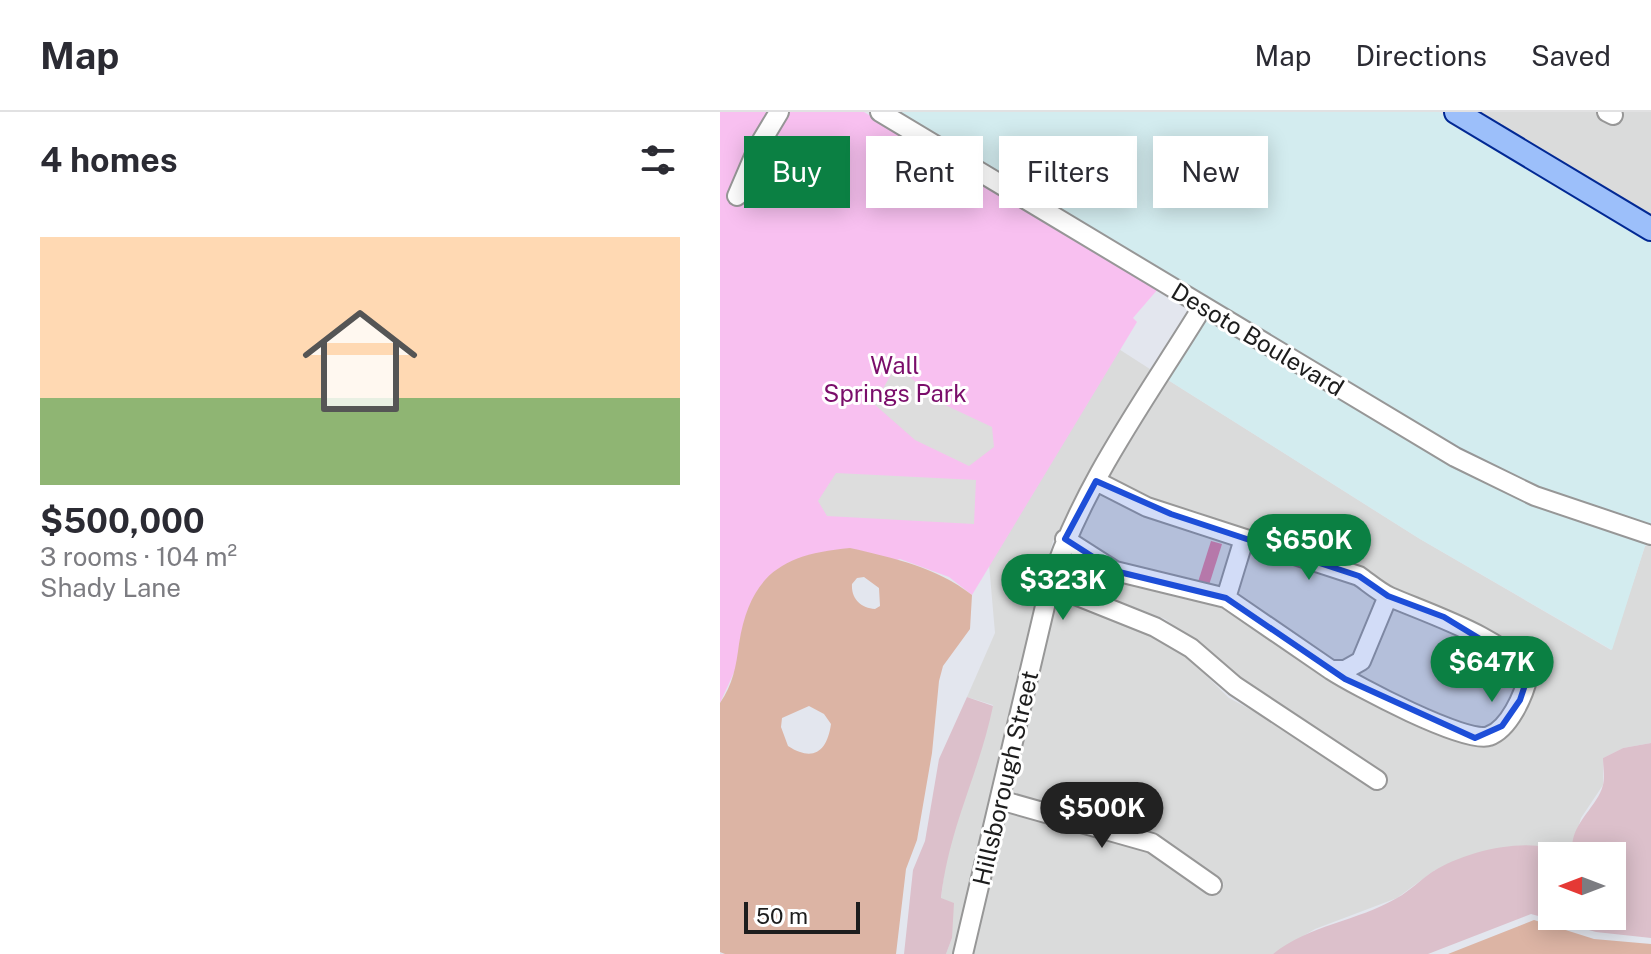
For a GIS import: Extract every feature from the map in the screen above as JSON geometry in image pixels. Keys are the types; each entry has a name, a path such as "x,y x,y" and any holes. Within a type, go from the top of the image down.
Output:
{"main road":[{"path":"1456,112 1651,229"}],"street":[{"path":"737,196 758,147 779,112"},
{"name":"Desoto Boulevard","path":"880,112 1490,475 1589,517 1651,535"},
{"name":"Hillsborough Street","path":"963,954 1050,585 1065,539 1096,481 1203,306"},
{"path":"1065,539 1115,571 1226,598 1331,670 1418,715 1475,738 1489,736 1502,726 1526,687 1528,676 1523,665 1444,617 1388,596 1359,576 1147,507 1096,481"},
{"path":"1226,598 1244,539"},
{"path":"1050,585 1135,616 1191,648 1235,686 1377,780"},
{"path":"1331,670 1345,670 1361,661 1388,596"},
{"path":"1000,800 1152,843 1212,885"}],"highlighted area":[{"path":"1096,481 1171,514 1359,576 1388,596 1444,617 1523,665 1528,676 1520,700 1502,726 1475,738 1345,679 1226,598 1115,571 1065,539"}],"shaded area":[{"path":"896,112 1439,112 1651,238 1651,527 1539,488 1460,450 1056,208 1137,208 1137,136 999,136 999,174 983,164 983,136 936,136"},
{"path":"1473,112 1651,112 1651,219"},
{"path":"1207,318 1485,482 1585,524 1651,543 1645,546 1612,650 1420,539 1168,380"},
{"path":"1111,344 1153,371 1084,483 1053,541 1039,589 954,954 946,954 952,938 941,899 946,856 993,705 967,697 995,633 989,564"},
{"path":"896,366 943,404 992,427 994,447 969,466 915,440 874,404"},
{"path":"1168,380 1420,539 1611,650 1645,546 1651,545 1651,743 1623,748 1603,758 1603,785 1581,818 1574,842 1538,842 1538,846 1435,870 1397,898 1315,929 1273,954 972,954 1006,810 1147,851 1213,896 1224,884 1154,836 1010,794 1057,595 1131,623 1184,654 1229,698 1287,729 1297,716 1239,685 1197,643 1165,619 1061,579 1070,552 1184,598 1222,605 1341,686 1414,722 1471,745 1491,744 1508,733 1535,688 1536,673 1529,658 1449,610 1196,511 1151,500 1108,478"},
{"path":"836,473 976,480 974,524 827,516 818,501"},
{"path":"1100,493 1144,514 1234,544 1219,588 1118,563 1076,537"},
{"path":"1211,541 1222,544 1209,585 1198,582"},
{"path":"850,548 898,560 944,577 972,595 970,629 943,666 939,681 932,753 917,840 906,869 896,954 725,954 720,952 720,703 733,675 744,620 761,584 788,563 826,551","holes":["864,577 879,588 880,606 875,609 861,605 853,594 852,584 857,578","809,706 824,714 831,724 822,747 817,752 805,753 788,746 781,727 782,718"]},
{"path":"1251,549 1355,583 1378,599 1353,657 1334,662 1236,595"},
{"path":"1394,606 1440,624 1516,670 1517,684 1495,721 1486,729 1476,730 1356,675 1369,664"},
{"path":"967,697 993,706 945,872 941,898 954,903 952,938 946,954 904,954 913,870 925,841 939,759"},
{"path":"1651,743 1651,938 1589,930 1626,930 1626,842 1573,842 1578,827 1600,794 1604,775 1603,758 1623,748"},
{"path":"1538,846 1538,916 1531,914 1428,954 1273,954 1302,936 1382,906 1432,872 1456,860 1484,851"},
{"path":"1534,920 1538,921 1538,930 1566,930 1594,939 1651,944 1651,954 1448,954"}],"green space":[{"name":"Wall Springs Park","path":"720,112 864,112 904,136 866,136 866,208 983,208 983,184 999,193 999,208 1023,208 1158,289 1133,318 1137,322 972,595 949,577 900,559 749,609 737,666 720,703"}]}
